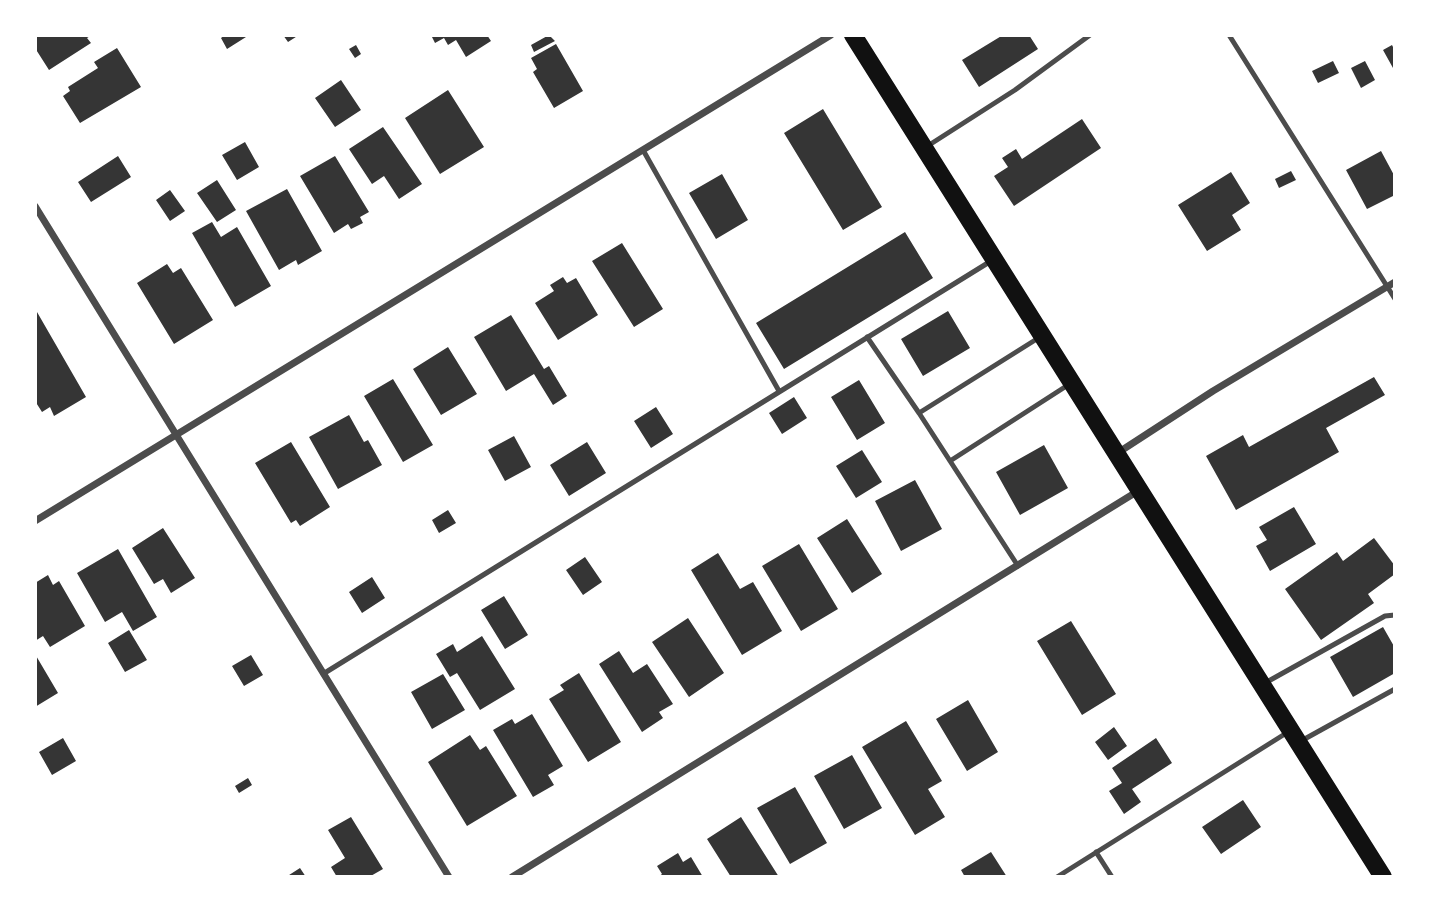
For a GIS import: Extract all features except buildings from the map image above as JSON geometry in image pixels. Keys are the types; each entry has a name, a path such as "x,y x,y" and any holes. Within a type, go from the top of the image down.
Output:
{"main road":[{"path":"853,35 1383,877"}],"street":[{"path":"35,521 831,35"},
{"path":"35,207 449,877"},
{"path":"1116,454 1213,391 1395,282"},
{"path":"512,877 1139,491"}],"lane":[{"path":"924,148 1015,90 1090,35"},
{"path":"1229,35 1395,299"},
{"path":"643,149 779,391"},
{"path":"323,674 993,259"},
{"path":"919,413 1042,336"},
{"path":"867,337 1018,566"},
{"path":"950,461 1071,383"},
{"path":"1262,684 1385,616 1395,615"},
{"path":"1057,877 1294,736 1395,689"},
{"path":"1096,852 1112,877"}]}
